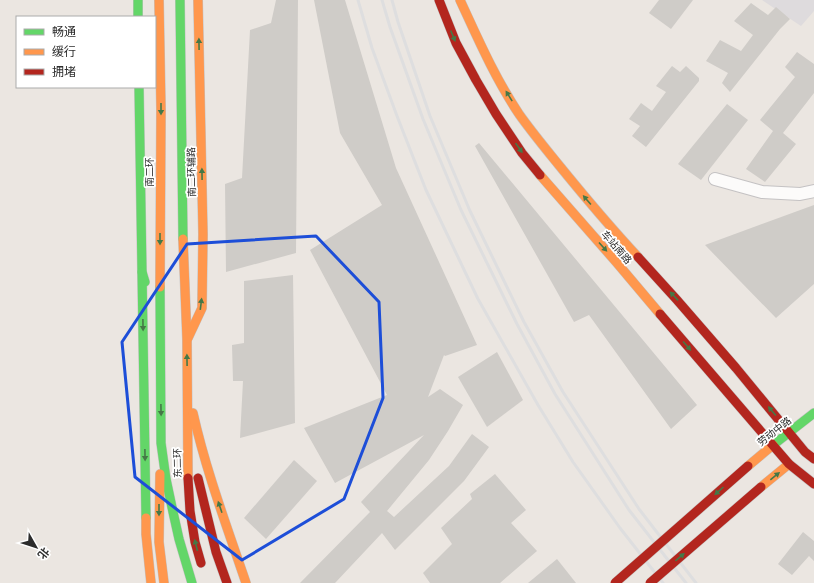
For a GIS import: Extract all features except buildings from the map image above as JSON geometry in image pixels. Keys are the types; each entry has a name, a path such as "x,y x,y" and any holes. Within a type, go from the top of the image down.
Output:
{"main road":[{"path":"138,0 138,16"},
{"name":"南二环","path":"159,0 161,109 160,343"},
{"path":"180,0 183,241 187,340"},
{"name":"南二环辅路","path":"187,340 202,308 203,234 198,0"},
{"name":"车站南路","path":"439,0 456,43 476,80 496,114 522,153 718,383 773,445 797,458 814,460"},
{"name":"车站南路","path":"460,0 498,80 519,114 575,185 626,245 677,300 736,368 789,432 797,458 814,484"},
{"path":"139,88 146,534 150,583"},
{"path":"142,272 160,343"},
{"name":"东二环","path":"187,340 187,436 190,511 203,570"},
{"name":"东二环","path":"160,343 161,443 166,479 173,512 192,583"},
{"path":"187,377 201,446 208,472 246,583"},
{"name":"劳动中路","path":"616,583 748,466 814,413"},
{"path":"187,436 216,552 227,583"},
{"path":"161,443 159,519 164,583"},
{"path":"650,583 761,487 814,445"},
{"path":"173,512 176,561"}],"street":[{"path":"715,179 762,192 800,194 814,191"}],"highlighted area":[{"path":"316,236 379,302 383,398 344,499 242,560 135,477 122,342 187,244"}],"shaded area":[{"path":"762,0 814,0 814,11 801,26"}],"railway":[{"path":"358,0 372,48 426,190 478,299 538,405 573,462 620,528 663,583"},
{"path":"382,0 390,27 423,119 461,210 517,324 555,394 629,510 686,583"},
{"path":"392,0 430,116 470,211 524,322 563,392 639,509 696,583"}],"traffic: fast":[{"path":"138,0 138,16"},
{"path":"180,0 183,239"},
{"path":"139,88 142,272 145,282"},
{"path":"142,272 146,518"},
{"path":"160,287 161,443 166,479 173,512 192,583"},
{"path":"773,445 814,413"}],"traffic: slow":[{"path":"159,0 161,109 160,287"},
{"path":"188,338 202,308 203,234 198,0"},
{"path":"460,0 480,44 519,114 607,223 638,257"},
{"path":"540,175 660,314"},
{"path":"183,239 187,340 188,478"},
{"path":"193,413 210,478 246,583"},
{"path":"748,466 773,445"},
{"path":"761,487 789,464"},
{"path":"160,474 159,542 164,583"},
{"path":"146,518 146,534 151,583"}],"traffic: jam":[{"path":"439,0 456,43 476,80 496,114 522,153 540,175"},
{"path":"638,257 736,368 805,452 814,459"},
{"path":"660,314 789,464 814,484"},
{"path":"615,583 748,466"},
{"path":"188,478 190,511 195,542 201,563"},
{"path":"198,478 216,552 227,583"},
{"path":"650,583 761,487"}]}
